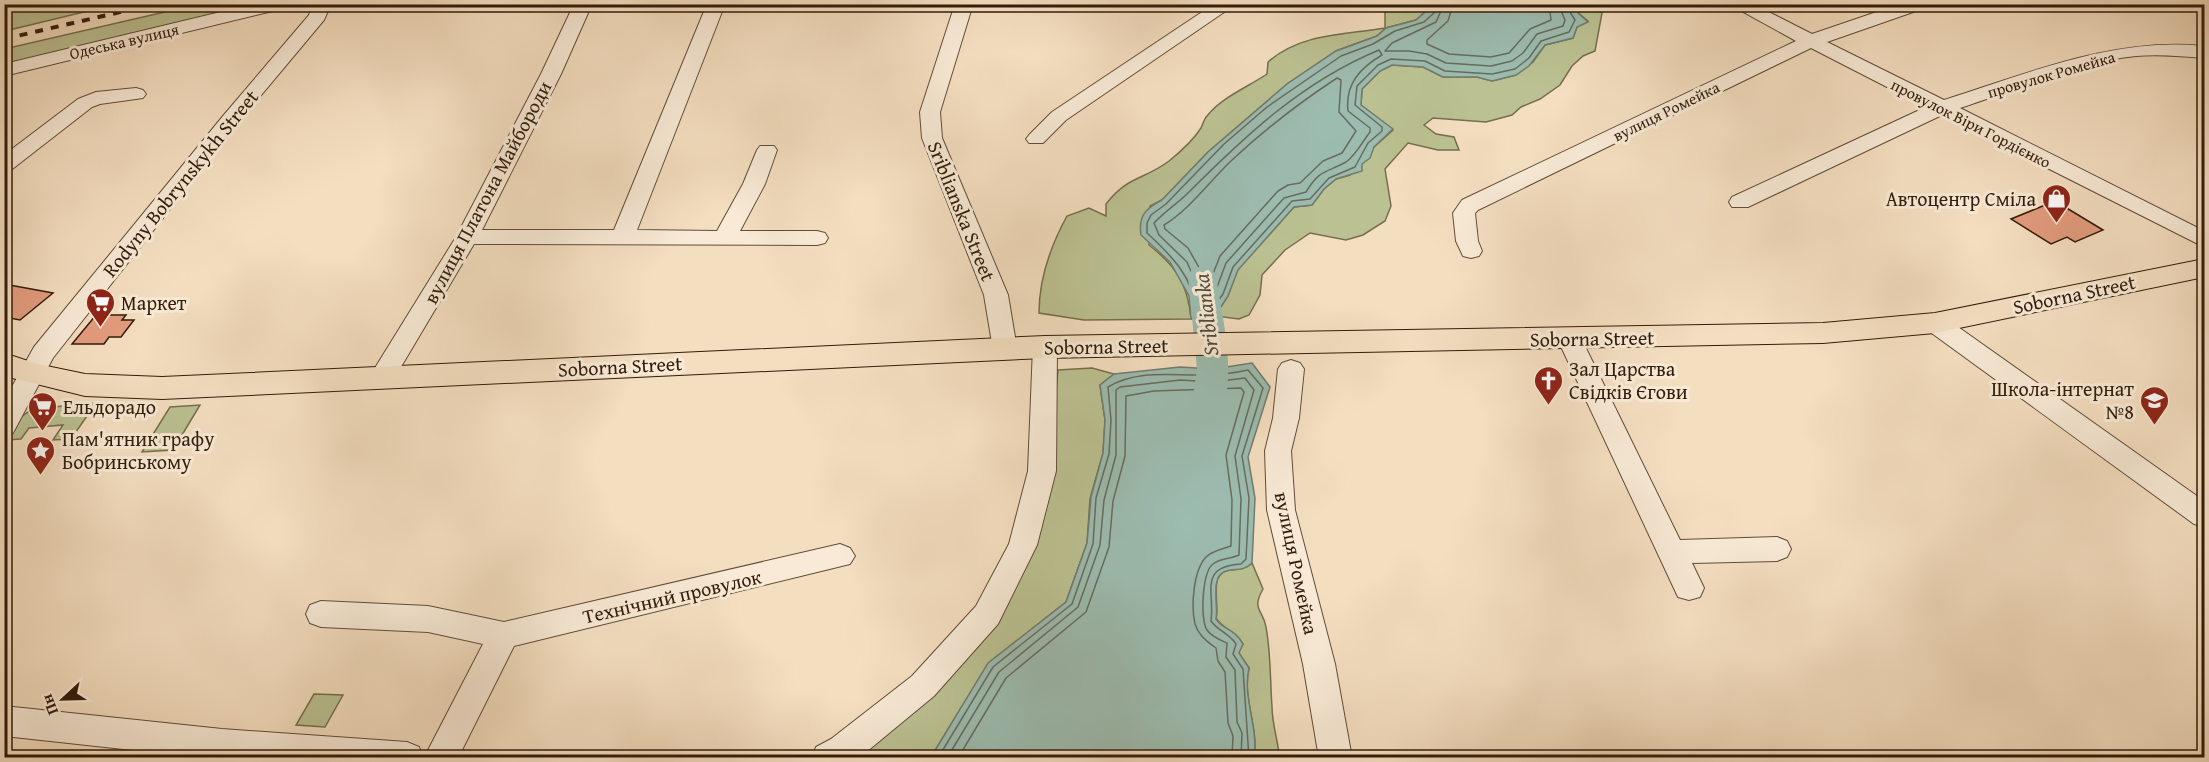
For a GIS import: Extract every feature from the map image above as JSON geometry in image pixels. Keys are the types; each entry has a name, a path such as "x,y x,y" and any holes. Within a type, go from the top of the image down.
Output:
{"main road":[{"name":"Soborna Street","path":"19,369 86,385 162,388 1045,347 1823,333 1935,323 2205,268"}],"street":[{"name":"Одеська вулиця","path":"4,70 279,4"},
{"name":"вулиця Платона Майбороди","path":"383,376 467,237 583,4"},
{"path":"623,237 716,4"},
{"name":"Sriblianska Street","path":"964,4 930,112 932,138 996,295 1005,349"},
{"path":"1036,139 1059,116 1227,4"},
{"name":"провулок Віри Гордієнко","path":"1738,4 2205,240"},
{"name":"Rodyny Bobrynskykh Street","path":"4,426 19,369 43,353 318,7"},
{"name":"вулиця Ромейка","path":"1471,251 1467,241 1464,213 1470,205 1811,41 1910,7"},
{"name":"провулок Ромейка","path":"1740,202 1941,108 2103,57 2133,51 2184,50 2205,54"},
{"path":"4,166 85,103 96,98 136,94"},
{"path":"725,237 754,184 767,150"},
{"path":"467,237 817,238"},
{"path":"1935,323 2205,516"},
{"path":"1569,338 1689,588"},
{"path":"828,758 843,750 922,686 987,615 1023,545 1042,471 1045,347"},
{"name":"вулиця Ромейка","path":"1291,369 1286,418 1278,451 1281,510 1319,664 1336,758"},
{"path":"1672,552 1777,549"},
{"name":"Технічний провулок","path":"321,614 428,619 504,635 840,556"},
{"path":"440,758 504,635"},
{"path":"4,721 218,751 407,758"}],"green space":[{"path":"5,4 113,4 113,5 5,31"},
{"path":"195,5 279,5 5,70 4,49"},
{"path":"1391,5 1433,5 1416,20 1386,28 1377,36 1336,51 1287,84 1208,152 1162,200 1150,206 1149,245 1167,260 1179,277 1187,296 1191,319 1084,320 1039,313 1041,287 1047,263 1055,239 1067,216 1089,208 1106,216 1106,204 1121,188 1173,158 1194,137 1213,109 1267,74 1268,62 1294,45 1309,40 1385,28 1385,11"},
{"path":"1569,5 1593,5 1602,13 1595,51 1583,56 1572,66 1560,85 1540,99 1521,107 1512,115 1486,122 1433,118 1424,125 1436,134 1454,137 1459,150 1438,150 1408,143 1385,169 1391,206 1385,221 1363,235 1346,240 1310,233 1285,250 1262,275 1260,295 1249,315 1239,319 1215,316 1228,296 1237,270 1294,207 1312,205 1324,189 1336,179 1350,175 1374,147 1393,130 1361,105 1362,89 1380,71 1392,65 1423,67 1443,77 1477,77 1492,81 1516,75 1533,62 1545,45 1573,38 1577,27 1588,21"},
{"path":"1092,368 1114,374 1100,385 1105,420 1103,453 1090,499 1087,543 1066,602 989,663 931,757 856,758 1005,601 1052,430 1058,370"},
{"path":"96,403 71,439 53,440 63,425 29,428 21,439 8,440 20,418 32,409"},
{"path":"200,405 173,450 142,452 170,407"},
{"path":"1252,563 1263,589 1258,606 1265,621 1268,637 1272,713 1279,753 1276,757 1254,757 1255,746 1247,679 1249,668 1238,652 1243,644 1216,618 1216,585 1221,574 1242,569"},
{"path":"314,694 343,695 325,727 296,725"}],"water":[{"path":"1433,5 1569,5 1588,22 1577,27 1573,38 1545,45 1529,66 1516,75 1492,81 1477,77 1443,77 1423,67 1392,65 1380,71 1362,89 1361,105 1393,129 1374,147 1370,158 1362,164 1362,171 1336,179 1324,189 1312,205 1294,207 1238,270 1228,296 1215,316 1191,319 1189,296 1170,262 1141,235 1140,228 1144,213 1162,200 1208,152 1287,84 1336,51 1377,36 1386,28 1416,20"},
{"path":"1252,363 1270,387 1248,457 1255,498 1252,563 1242,569 1221,574 1216,585 1216,619 1243,644 1239,653 1249,668 1247,679 1255,746 1254,757 931,757 988,663 1066,602 1087,543 1091,497 1103,453 1105,420 1100,385 1114,374 1180,367 1213,369"}],"building":[{"name":"Автоцентр Сміла","path":"2055,201 2103,230 2075,242 2067,237 2051,244 2011,219"},
{"path":"4,284 53,293 20,320 4,317"},
{"name":"Маркет","path":"96,315 126,315 122,320 134,320 121,337 109,337 104,344 72,344"}],"waterway":[{"name":"Sriblianka","path":"1202,276 1213,369 1207,411"}],"railway":[{"path":"4,39 155,4"}],"place":[{"name":"Автоцентр Сміла","path":"2057,224"},
{"name":"Маркет","path":"100,328"},
{"name":"Зал Царства Свідків Єгови","path":"1548,406"},
{"name":"Школа-інтернат №8","path":"2155,426"},
{"name":"Ельдорадо","path":"42,432"},
{"name":"Пам'ятник графу Бобринському","path":"41,476"}]}
